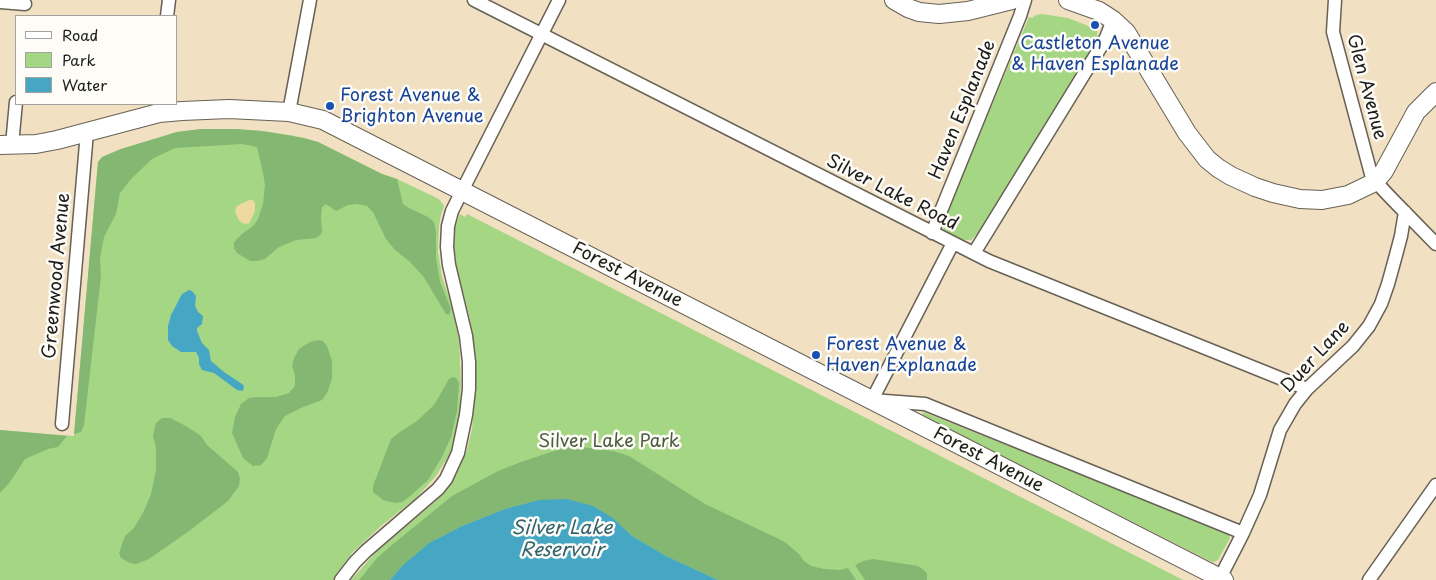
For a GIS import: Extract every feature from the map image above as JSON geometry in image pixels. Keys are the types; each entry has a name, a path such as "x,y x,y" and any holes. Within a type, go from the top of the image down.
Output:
{"main road":[{"path":"894,0 919,12 939,14 968,11 1012,0"},
{"path":"1074,1 1093,8 1113,20 1128,35 1195,146 1212,164 1246,184 1268,192 1315,200 1335,198 1348,195 1375,181 1384,171 1416,112 1436,92"},
{"name":"Forest Avenue","path":"6,145 36,144 57,140 159,109 229,109 289,112 323,120 1222,579"}],"street":[{"path":"167,15 169,0"},
{"path":"289,112 310,0"},
{"name":"Silver Lake Road","path":"474,0 989,261 1308,389"},
{"path":"341,580 366,551 438,489 446,479 458,453 466,415 469,389 469,362 466,336 449,264 447,247 448,226 462,191 559,0"},
{"name":"Haven Esplanade","path":"932,233 1025,0"},
{"name":"Glen Avenue","path":"1335,0 1333,32 1369,169 1375,181"},
{"path":"0,2 25,7"},
{"path":"974,254 1105,40 1113,20"},
{"path":"6,145 15,105"},
{"name":"Greenwood Avenue","path":"62,424 87,132"},
{"path":"1375,181 1436,244"},
{"name":"Duer Lane","path":"1222,579 1260,495 1280,430 1295,404 1352,346 1368,326 1381,304 1398,250 1405,212"},
{"path":"954,243 872,400 925,404 1243,532"},
{"path":"1369,580 1436,485"}],"green space":[{"path":"1042,14 1068,18 1097,30 1097,35 1100,36 993,211 971,240 961,240 943,230 944,219 1029,17 1032,18"},
{"path":"201,129 262,131 318,142 382,174 439,199 444,206 439,226 438,251 442,277 452,306 459,341 461,386 459,422 451,452 436,476 416,498 381,526 352,553 333,580 0,580 0,430 74,436 98,162 102,157 121,149 177,132"},
{"path":"201,129 262,131 304,138 318,142 382,174 397,179 403,204 434,222 436,258 440,282 451,309 449,315 446,314 423,276 386,239 373,212 367,206 348,205 336,211 326,204 322,207 322,232 316,238 296,240 279,247 265,259 250,261 237,253 234,248 234,242 254,225 263,204 265,185 257,147 242,144 175,148 152,159 131,179 120,193 116,214 104,237 100,258 101,276 84,425 81,432 74,434 98,162 102,157 121,149 177,132"},
{"name":"Silver Lake Park","path":"460,214 465,217 467,214 1183,580 351,580 376,552 435,502 448,488 467,450 472,429 476,381 470,319 453,245 454,231"},
{"path":"323,341 327,346 332,361 332,379 327,393 322,400 285,416 276,429 267,458 261,465 253,466 243,458 232,433 235,417 241,404 249,398 276,397 289,393 295,386 295,375 292,366 294,358 299,349 310,342"},
{"path":"453,377 459,383 457,411 451,437 442,457 428,480 409,497 402,502 395,503 383,500 373,492 373,486 391,439 417,421 434,405 449,379"},
{"path":"923,412 1226,532 1230,538 1218,560 1210,561 922,415"},
{"path":"162,418 170,418 201,436 207,445 238,472 239,486 228,501 189,531 149,559 136,564 130,563 121,558 119,553 125,536 134,528 151,494 156,470 156,448 153,436 156,423"},
{"path":"0,430 67,436 58,447 48,449 25,459 10,482 0,493"},
{"path":"581,447 613,451 629,456 705,504 786,543 811,566 840,570 848,568 856,580 718,580 666,556 632,536 613,518 539,500 505,509 462,526 429,543 403,565 390,580 359,580 377,558 452,496 498,471 521,462 566,448"},
{"path":"873,559 918,566 927,574 927,580 865,580 855,565"}],"sand":[{"path":"253,200 255,203 255,211 248,224 242,223 235,211 237,206"}],"water":[{"path":"189,290 196,296 195,306 203,316 202,324 197,328 197,331 202,343 209,350 211,361 242,384 244,386 243,391 237,390 214,373 202,370 196,352 181,352 172,346 168,340 168,326 171,315 182,294"},
{"name":"Silver Lake Reservoir","path":"567,499 593,506 613,518 632,536 666,556 718,580 390,580 403,565 429,543 462,526 505,509 539,500"}],"place":[{"name":"Castleton Avenue & Haven Esplanade","path":"1095,25"},
{"name":"Forest Avenue & Brighton Avenue","path":"330,106"},
{"name":"Forest Avenue & Haven Explanade","path":"816,355"}]}
